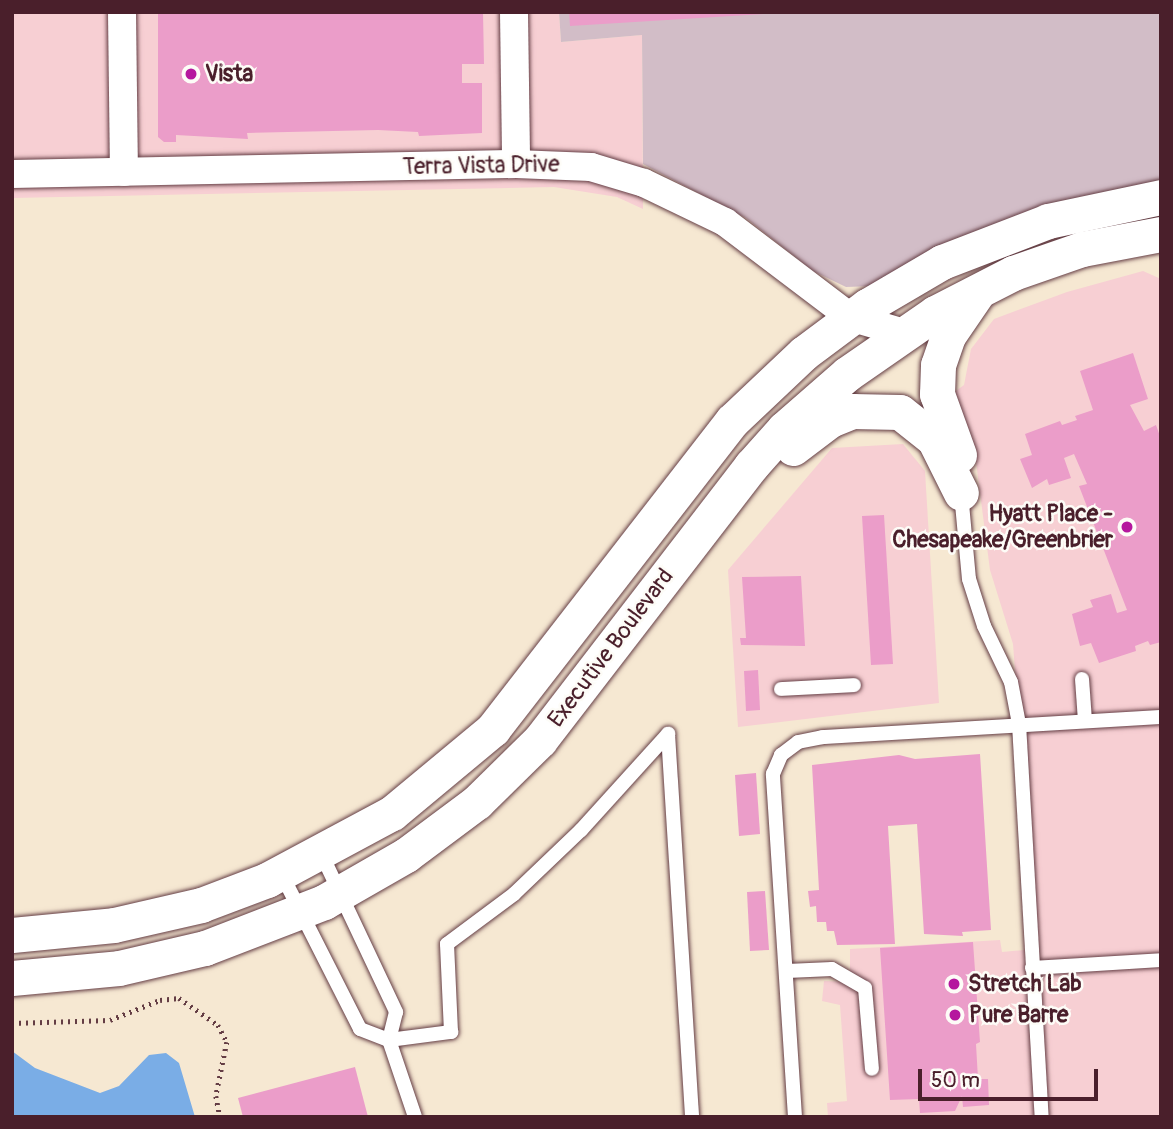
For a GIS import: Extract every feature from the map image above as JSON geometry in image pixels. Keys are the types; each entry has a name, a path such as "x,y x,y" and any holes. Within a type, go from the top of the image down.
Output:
{"street":[{"path":"122,12 124,172"},
{"path":"514,12 516,164"},
{"name":"Terra Vista Drive","path":"12,174 516,164 590,167 655,188 726,222 850,317 904,333"},
{"name":"Executive Boulevard","path":"12,935 71,932 159,916 201,905 281,873 392,813 493,729 732,421 804,353 850,317 942,262 1083,210 1161,197"},
{"name":"Executive Boulevard","path":"12,978 76,974 163,959 249,934 303,911 406,855 509,772 574,699 724,501 784,429 904,333 981,289 1047,260 1161,233"},
{"path":"961,493 963,467 937,394 938,365 948,335 981,289"},
{"path":"724,501 830,420 878,408 900,412 921,425 942,452 961,493"}],"lane":[{"path":"961,493 969,579 984,626 1011,682 1019,724 1042,1117"},
{"path":"1082,680 1085,721"},
{"path":"781,689 854,685"},
{"path":"795,1117 773,774 781,755 809,738 1161,717"},
{"path":"281,873 303,911 360,1029 389,1040 451,1032 447,944 524,884 668,734 692,1117"},
{"path":"321,853 396,1012 389,1040 415,1117"},
{"path":"1032,968 1161,960"},
{"path":"787,971 832,969 865,988 872,1069"}],"path":[{"path":"12,1023 110,1020 160,1000 179,998 218,1025 227,1042 216,1096 220,1117"},
{"path":"967,1117 983,1117"}],"shaded area":[{"path":"12,12 559,12 561,42 642,35 643,209 617,197 554,187 12,198"},
{"path":"559,12 1161,12 1161,184 873,286 846,287 813,271 746,218 643,164 642,35 561,42"},
{"path":"1143,271 1161,279 1161,1117 828,1117 827,1103 847,1101 840,1005 822,1001 824,981 850,982 850,949 1000,940 1002,952 1036,949 1013,644 990,570 976,462 945,399 964,385 971,349 994,319 1067,292"},
{"path":"903,444 925,471 939,703 738,727 728,570 832,448"}],"water":[{"path":"12,1051 35,1068 100,1093 119,1086 149,1055 166,1053 179,1063 195,1117 12,1117"}],"building":[{"path":"158,12 483,12 484,64 462,64 462,83 482,83 482,133 419,136 418,132 378,130 247,133 248,139 176,135 176,142 164,142 158,137"},
{"path":"569,12 764,12 764,14 570,26"},
{"name":"Hyatt Place - Chesapeake/Greenbrier","path":"1133,353 1148,399 1130,405 1144,431 1156,425 1161,439 1161,642 1150,645 1148,641 1135,646 1136,651 1099,663 1091,643 1080,646 1072,614 1093,607 1090,600 1111,594 1117,613 1127,610 1079,486 1087,484 1074,454 1064,458 1071,478 1049,485 1047,479 1032,488 1020,459 1032,455 1025,434 1060,421 1062,425 1077,420 1075,416 1093,410 1080,371"},
{"path":"884,515 893,664 871,665 862,516"},
{"path":"801,576 805,646 741,645 740,638 746,638 742,577"},
{"path":"758,670 760,710 746,711 744,671"},
{"path":"980,754 991,930 962,932 963,936 924,934 917,824 888,826 895,944 837,945 834,931 827,931 826,922 817,922 816,906 810,907 808,891 819,890 812,765 899,755 915,759"},
{"path":"756,773 760,834 739,836 735,775"},
{"path":"765,891 769,950 750,951 747,892"},
{"path":"973,942 980,1042 976,1044 978,1079 988,1079 989,1105 963,1107 962,1096 955,1111 920,1113 919,1099 890,1100 880,948"},
{"path":"355,1067 368,1117 243,1117 238,1098"}],"place":[{"name":"Vista","path":"191,74"},
{"name":"Hyatt Place - Chesapeake/Greenbrier","path":"1127,527"},
{"name":"Stretch Lab","path":"954,984"},
{"name":"Pure Barre","path":"955,1015"}]}
